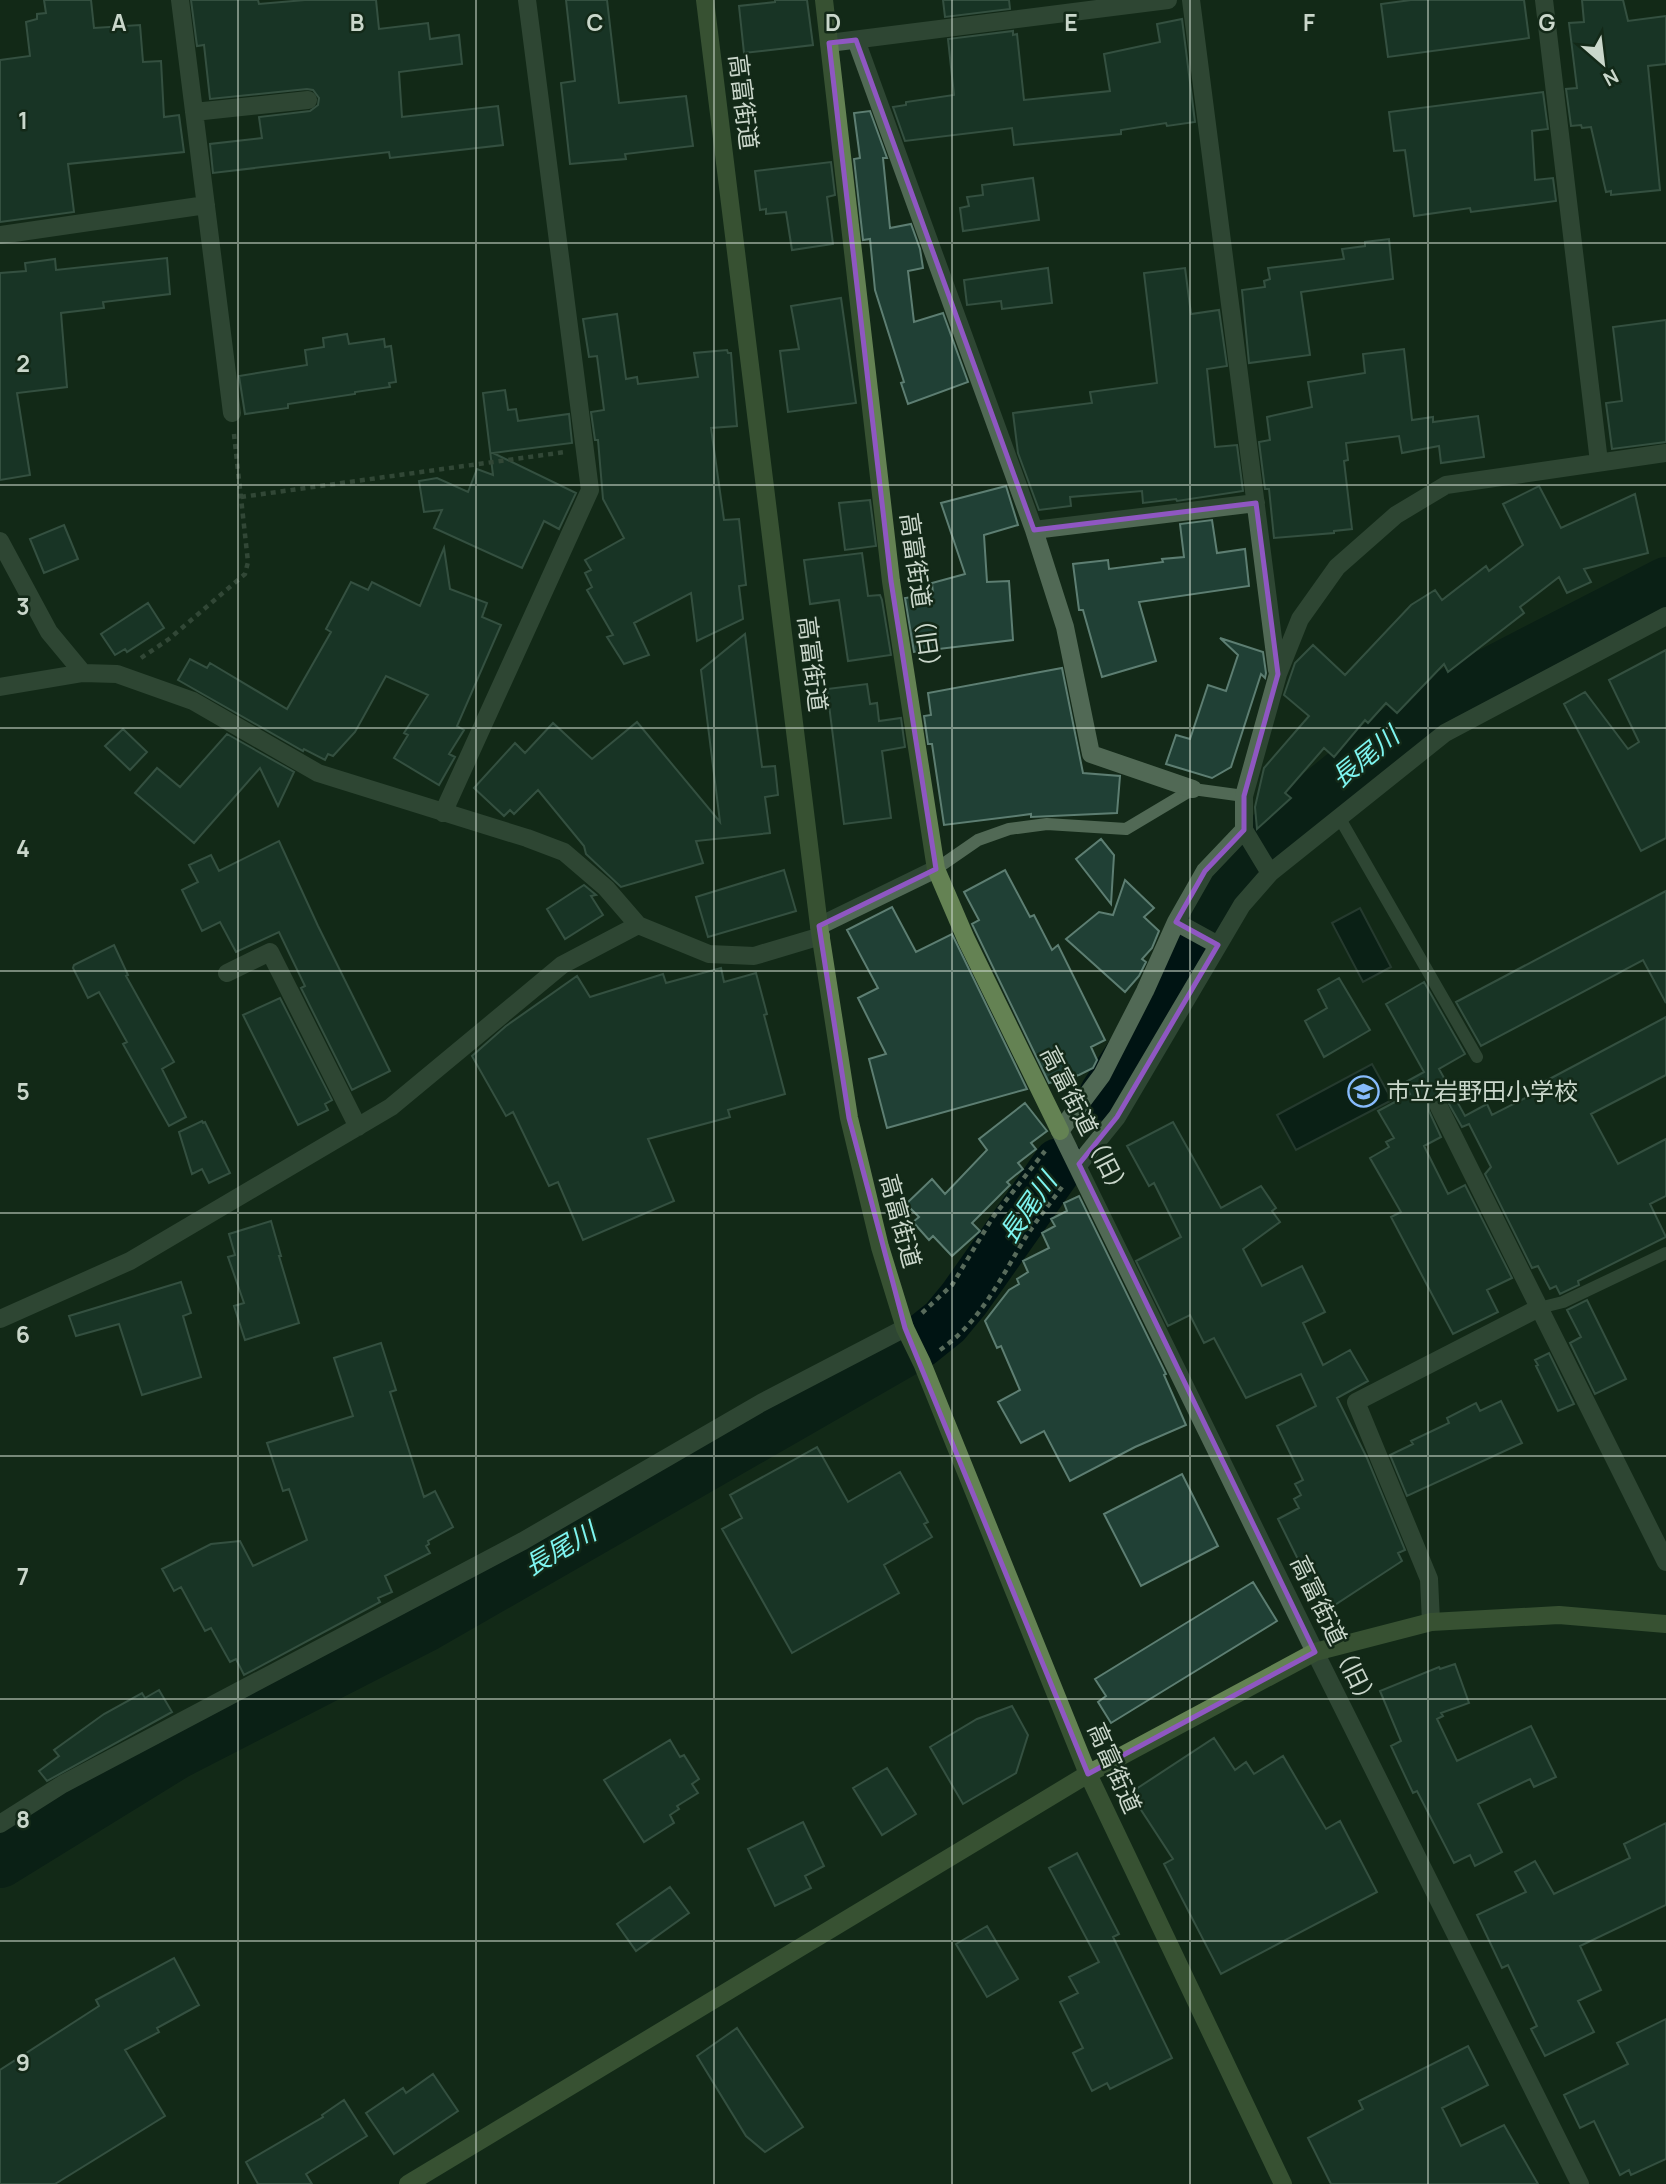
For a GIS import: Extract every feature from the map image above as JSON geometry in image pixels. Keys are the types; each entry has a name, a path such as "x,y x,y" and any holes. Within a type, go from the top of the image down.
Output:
{"street":[{"path":"180,0 232,413"},
{"path":"443,813 590,490 527,0"},
{"name":"高富街道","path":"705,0 820,931 849,1118 880,1247 905,1328 922,1363 1088,1774 1283,2184"},
{"name":"高富街道（旧）","path":"824,0 891,581 936,869 966,939 1060,1131 1079,1164 1315,1652 1580,2184"},
{"path":"830,43 1168,0"},
{"path":"1191,0 1278,674"},
{"path":"1544,0 1599,462"},
{"path":"856,40 1034,530 1065,627 1091,754 1194,789"},
{"path":"194,112 308,100"},
{"path":"0,234 206,205"},
{"path":"1268,869 1247,834 1244,796 1278,674 1300,619 1337,567 1396,515 1446,485 1666,453"},
{"path":"1034,530 1255,503"},
{"path":"0,541 49,632 83,673"},
{"path":"1079,1164 1117,1117 1214,943 1268,869 1445,733 1666,616"},
{"path":"0,687 83,673 117,674 193,701 318,773 564,852 606,888 638,925 709,954 754,956 820,931 936,869"},
{"path":"1060,1131 1101,1075 1205,871 1247,834"},
{"path":"1180,924 1214,943"},
{"path":"0,1319 130,1261 391,1107 562,965 638,925"},
{"path":"227,973 270,952 358,1127"},
{"path":"1439,1107 1666,1562"},
{"path":"1431,1622 1429,1578 1356,1402 1539,1308"},
{"path":"0,1824 63,1784 523,1541 761,1403 905,1328"},
{"path":"408,2184 1088,1774 1315,1652 1431,1622 1559,1615 1666,1624"}],"lane":[{"path":"936,869 978,840 1009,829 1047,824 1126,830 1194,789 1244,796"},
{"path":"1339,817 1477,1056"},
{"path":"1539,1308 1563,1302 1666,1253"}],"path":[{"path":"117,674 169,639 245,574 248,562 232,413"},
{"path":"241,497 586,449"},
{"path":"905,1328 952,1286 993,1217 1060,1131"},
{"path":"922,1363 961,1336 1079,1164"}],"highlighted area":[{"path":"856,40 1034,530 1256,503 1278,674 1244,796 1244,830 1205,871 1176,922 1218,945 1117,1117 1079,1164 1315,1652 1088,1774 905,1328 849,1118 819,926 936,869 891,581 829,43"}],"shaded area":[{"path":"1360,908 1391,967 1363,982 1332,923"},
{"path":"1372,1064 1392,1100 1296,1150 1277,1115"}],"building":[{"path":"44,0 91,0 94,28 140,25 143,62 161,61 164,117 179,115 184,152 68,164 74,212 0,222 0,60 30,56 26,22 37,19 37,14 46,13"},
{"path":"191,0 258,0 259,4 305,0 376,0 379,29 428,23 430,39 459,35 462,64 399,72 402,117 498,106 503,145 390,158 389,152 213,173 210,144 262,138 259,117 310,111 318,105 319,98 313,90 307,89 210,99 204,45 197,46"},
{"path":"566,0 607,0 619,103 686,96 693,146 625,154 626,159 570,164 561,83 575,81"},
{"path":"775,0 807,0 813,45 744,53 739,6"},
{"path":"943,0 1009,0 1010,9 945,17"},
{"path":"1411,0 1524,0 1529,38 1388,57 1381,4"},
{"path":"1582,0 1623,0 1628,21 1666,16 1666,64 1648,66 1660,190 1611,195 1611,191 1606,192 1591,127 1571,126 1566,89 1577,88 1569,23 1584,22"},
{"path":"1182,19 1195,122 1167,126 1166,123 1121,130 1121,134 1014,145 1012,128 905,141 893,107 906,105 906,102 954,95 948,39 1013,31 1013,35 1017,34 1024,100 1110,91 1104,54 1160,42 1157,24"},
{"path":"1543,92 1548,129 1532,131 1535,180 1553,178 1556,201 1414,216 1405,150 1394,151 1389,112"},
{"path":"870,111 887,158 883,158 890,228 911,224 920,249 923,268 908,271 914,322 943,313 968,382 908,404 901,383 904,382 875,290 870,239 863,240 854,159 860,158 854,113"},
{"path":"831,162 835,195 827,197 833,244 792,250 786,212 766,214 766,209 760,210 755,171"},
{"path":"1033,178 1039,220 963,231 960,208 969,206 967,197 983,195 982,185"},
{"path":"1389,239 1393,279 1301,292 1310,355 1249,363 1242,290 1265,287 1264,281 1270,279 1268,268 1344,259 1342,249"},
{"path":"167,258 170,294 103,302 104,308 61,313 67,387 17,393 30,475 0,480 0,273 26,271 25,263 55,259 56,270"},
{"path":"1048,268 1052,303 1002,309 1001,301 967,305 964,280"},
{"path":"1185,268 1191,314 1219,310 1227,366 1207,369 1215,447 1237,445 1243,491 1143,503 1142,491 1070,497 1071,506 1039,510 1018,453 1013,413 1092,403 1090,392 1157,383 1144,273"},
{"path":"841,298 856,403 788,412 780,351 799,349 791,306"},
{"path":"617,314 626,379 637,377 638,384 698,377 694,353 727,350 731,353 737,426 711,428 724,520 739,519 746,585 739,586 743,619 697,641 691,593 634,623 649,655 624,664 607,637 613,635 587,590 592,587 585,573 591,570 585,560 624,538 603,499 598,440 595,440 591,412 604,410 597,356 589,357 583,319"},
{"path":"1666,320 1666,442 1612,449 1606,403 1622,401 1613,327"},
{"path":"347,334 349,344 384,339 385,347 391,346 396,382 389,383 390,387 245,414 239,376 307,365 305,350 324,347 323,338"},
{"path":"1404,349 1412,420 1433,417 1433,422 1478,416 1484,457 1441,463 1439,446 1402,453 1399,436 1346,443 1348,460 1344,461 1352,529 1274,538 1269,489 1265,489 1259,442 1270,440 1267,417 1312,407 1308,382 1365,373 1363,354"},
{"path":"505,390 508,410 516,409 518,421 569,414 572,443 493,453 576,493 559,529 544,521 522,568 434,528 442,510 424,512 419,481 437,478 468,492 477,469 493,475 483,393"},
{"path":"1006,486 1018,525 984,535 987,582 1009,581 1013,640 914,652 905,598 933,594 932,583 965,574 941,503"},
{"path":"1539,486 1561,528 1635,494 1648,553 1584,569 1591,582 1567,593 1559,577 1520,607 1524,613 1448,672 1444,664 1397,713 1386,703 1368,723 1365,720 1334,757 1324,748 1285,793 1291,798 1257,829 1255,807 1264,768 1309,716 1284,695 1295,663 1313,645 1345,675 1411,605 1435,590 1442,600 1486,566 1489,571 1523,545 1503,504"},
{"path":"870,500 876,546 845,550 839,503"},
{"path":"1212,520 1217,553 1245,549 1249,586 1139,602 1156,661 1102,677 1083,610 1079,610 1073,564 1108,560 1109,569 1184,557 1180,524"},
{"path":"64,525 78,559 44,573 30,539"},
{"path":"444,548 450,589 487,603 482,617 501,625 457,726 464,730 449,754 455,757 439,785 394,758 408,735 404,733 428,695 386,676 355,732 333,756 328,754 325,760 304,749 303,751 178,680 190,659 207,668 210,663 287,709 331,632 326,629 351,582 368,590 372,582 420,606"},
{"path":"862,553 868,596 880,595 882,600 891,655 848,661 839,600 810,604 804,560"},
{"path":"148,603 164,628 127,652 125,649 115,655 101,634"},
{"path":"745,634 762,767 775,766 778,795 765,797 770,833 696,841 703,863 621,887 586,854 584,846 538,790 514,814 510,810 504,816 474,788 515,743 525,753 553,723 592,759 637,722 720,822 701,670"},
{"path":"1220,638 1263,652 1266,673 1265,678 1261,674 1231,767 1212,778 1166,764 1176,735 1190,739 1208,685 1226,691 1238,655"},
{"path":"1666,650 1666,838 1641,851 1564,704 1585,692 1628,749 1639,742 1609,680"},
{"path":"1062,668 1083,773 1120,776 1117,813 1031,817 1031,814 944,825 932,744 928,744 924,716 931,715 928,693"},
{"path":"867,684 870,704 877,703 879,721 901,718 905,747 882,751 891,818 844,824 827,689"},
{"path":"123,729 147,752 130,770 105,746"},
{"path":"227,734 294,772 278,806 260,768 194,843 135,793 157,768 180,787"},
{"path":"1101,839 1114,855 1111,904 1076,859"},
{"path":"279,841 390,1071 352,1090 301,988 305,986 279,932 236,952 220,922 202,931 182,890 198,882 189,865 211,855 219,871"},
{"path":"784,870 796,911 708,937 696,897"},
{"path":"1005,870 1030,917 1034,915 1052,950 1058,945 1105,1040 1091,1047 1097,1060 1093,1068 1079,1075 1049,1083 972,924 979,920 964,892"},
{"path":"1125,880 1154,908 1144,917 1159,931 1152,948 1142,959 1146,962 1139,976 1125,992 1066,939 1099,912 1113,915"},
{"path":"584,885 596,895 591,896 603,915 565,939 547,909"},
{"path":"1666,891 1666,1003 1643,960 1481,1046 1456,1002"},
{"path":"892,907 916,952 952,934 1027,1089 887,1128 869,1059 886,1054 858,998 878,988 847,930"},
{"path":"114,945 128,975 126,976 174,1062 162,1069 186,1117 169,1126 123,1044 127,1042 99,992 88,998 73,968 74,965"},
{"path":"721,968 724,982 756,973 785,1094 728,1110 730,1117 648,1139 674,1201 583,1240 558,1182 549,1186 513,1112 506,1116 472,1056 506,1026 577,976 590,997 663,974 666,983"},
{"path":"1339,978 1370,1030 1324,1057 1305,1021 1327,1008 1318,990"},
{"path":"1424,982 1465,1054 1439,1069 1465,1116 1487,1104 1492,1115 1543,1089 1540,1084 1666,1017 1666,1075 1591,1114 1618,1164 1666,1139 1666,1196 1650,1204 1666,1237 1578,1281 1579,1285 1560,1294 1556,1286 1550,1289 1538,1266 1532,1268 1485,1174 1491,1167 1469,1124 1462,1127 1445,1097 1439,1096 1430,1100 1429,1111 1441,1137 1424,1146 1448,1194 1465,1185 1512,1278 1487,1290 1498,1312 1453,1334 1391,1217 1401,1212 1370,1158 1389,1147 1386,1142 1394,1138 1378,1111 1410,1094 1404,1083 1424,1072 1386,1004"},
{"path":"280,998 332,1100 325,1104 328,1110 298,1125 243,1015"},
{"path":"1025,1103 1047,1131 1031,1143 1036,1149 1018,1163 1023,1169 1007,1182 1010,1185 972,1223 980,1231 952,1256 933,1236 929,1240 913,1222 919,1217 906,1204 932,1179 945,1194 987,1150 979,1139"},
{"path":"205,1122 230,1173 209,1183 202,1169 192,1174 179,1132"},
{"path":"1173,1122 1221,1208 1261,1186 1276,1208 1272,1211 1280,1222 1243,1249 1262,1286 1302,1266 1325,1312 1303,1323 1323,1365 1350,1350 1368,1381 1337,1398 1367,1458 1405,1550 1398,1553 1402,1561 1324,1612 1278,1519 1299,1508 1294,1499 1301,1495 1295,1484 1303,1480 1277,1426 1316,1406 1301,1374 1246,1398 1214,1338 1204,1343 1190,1315 1168,1326 1136,1261 1181,1237 1154,1183 1149,1186 1127,1146"},
{"path":"1079,1196 1166,1374 1164,1375 1186,1425 1135,1447 1070,1481 1044,1431 1021,1443 998,1402 1020,1390 1001,1346 997,1348 985,1321 1009,1290 1019,1284 1017,1279 1028,1272 1023,1261 1049,1248 1042,1233 1055,1226 1051,1219 1067,1211 1064,1203"},
{"path":"271,1221 299,1323 245,1340 234,1306 244,1303 228,1257 235,1255 229,1234"},
{"path":"181,1282 191,1313 183,1316 201,1377 142,1395 119,1324 76,1336 69,1316"},
{"path":"1587,1300 1626,1379 1595,1394 1570,1343 1581,1337 1567,1310"},
{"path":"381,1343 396,1390 390,1392 424,1497 435,1491 453,1527 428,1541 426,1546 430,1553 385,1576 392,1592 378,1598 380,1602 244,1675 236,1659 230,1662 211,1628 205,1631 181,1587 174,1591 162,1569 211,1544 240,1541 253,1566 307,1540 289,1489 283,1491 267,1443 353,1416 334,1358"},
{"path":"1549,1353 1574,1404 1558,1411 1535,1360"},
{"path":"1501,1401 1522,1443 1407,1496 1390,1455 1413,1444 1411,1441 1449,1423 1447,1418 1476,1403 1480,1411"},
{"path":"817,1447 848,1502 900,1472 928,1522 924,1524 932,1537 884,1565 899,1593 792,1653 722,1529 742,1518 730,1495"},
{"path":"1182,1474 1218,1546 1141,1586 1104,1514"},
{"path":"1253,1582 1277,1621 1111,1723 1098,1702 1106,1696 1095,1679"},
{"path":"1455,1664 1469,1703 1441,1713 1443,1716 1437,1719 1457,1761 1531,1726 1556,1777 1534,1787 1530,1779 1478,1804 1502,1852 1475,1866 1470,1855 1454,1863 1417,1791 1413,1793 1391,1746 1401,1741 1380,1691 1439,1667 1440,1669"},
{"path":"159,1690 172,1712 47,1781 39,1771 59,1756 54,1750 104,1714 142,1693 145,1698"},
{"path":"1012,1706 1028,1735 1016,1773 963,1804 930,1747 977,1719"},
{"path":"1214,1738 1235,1770 1246,1762 1254,1774 1283,1756 1326,1829 1340,1821 1377,1892 1221,1974 1164,1864 1173,1859 1130,1793"},
{"path":"670,1740 680,1757 684,1755 699,1779 692,1784 698,1793 677,1806 679,1809 670,1815 674,1823 644,1842 604,1780"},
{"path":"887,1768 916,1814 882,1835 853,1788"},
{"path":"803,1822 824,1866 805,1876 811,1888 775,1906 748,1849"},
{"path":"1666,1823 1666,1905 1580,1946 1601,1990 1578,2001 1594,2032 1545,2056 1531,2029 1537,2026 1508,1965 1502,1968 1477,1915 1526,1892 1515,1872 1535,1861 1554,1894 1630,1858 1624,1844"},
{"path":"1077,1853 1119,1934 1113,1937 1172,2058 1110,2089 1107,2083 1092,2091 1073,2053 1083,2048 1060,2002 1078,1993 1069,1977 1099,1962 1049,1868"},
{"path":"670,1887 689,1913 636,1951 617,1924"},
{"path":"987,1926 1018,1979 987,1997 956,1944"},
{"path":"174,1958 199,2005 157,2028 159,2032 125,2050 165,2116 55,2184 0,2184 0,2070 99,2006 96,2000"},
{"path":"1666,2019 1666,2159 1631,2175 1629,2170 1620,2175 1594,2121 1580,2128 1564,2095 1628,2064 1617,2043"},
{"path":"737,2028 803,2127 765,2152 746,2136 697,2056"},
{"path":"1468,2046 1488,2085 1442,2108 1461,2146 1504,2125 1538,2184 1331,2184 1308,2138 1363,2109 1359,2101"},
{"path":"433,2074 458,2111 394,2154 366,2113 403,2088 406,2093"},
{"path":"344,2100 367,2136 306,2174 312,2184 258,2184 246,2162 323,2117 322,2115"}],"waterway":[{"name":"長尾川","path":"1105,1095 1158,1014 1214,896 1275,830 1429,705 1666,583"},
{"name":"長尾川","path":"0,1862 177,1753 427,1625 920,1342 945,1322 964,1299 1059,1164"}],"place":[{"name":"市立岩野田小学校","path":"1363,1092"}]}
